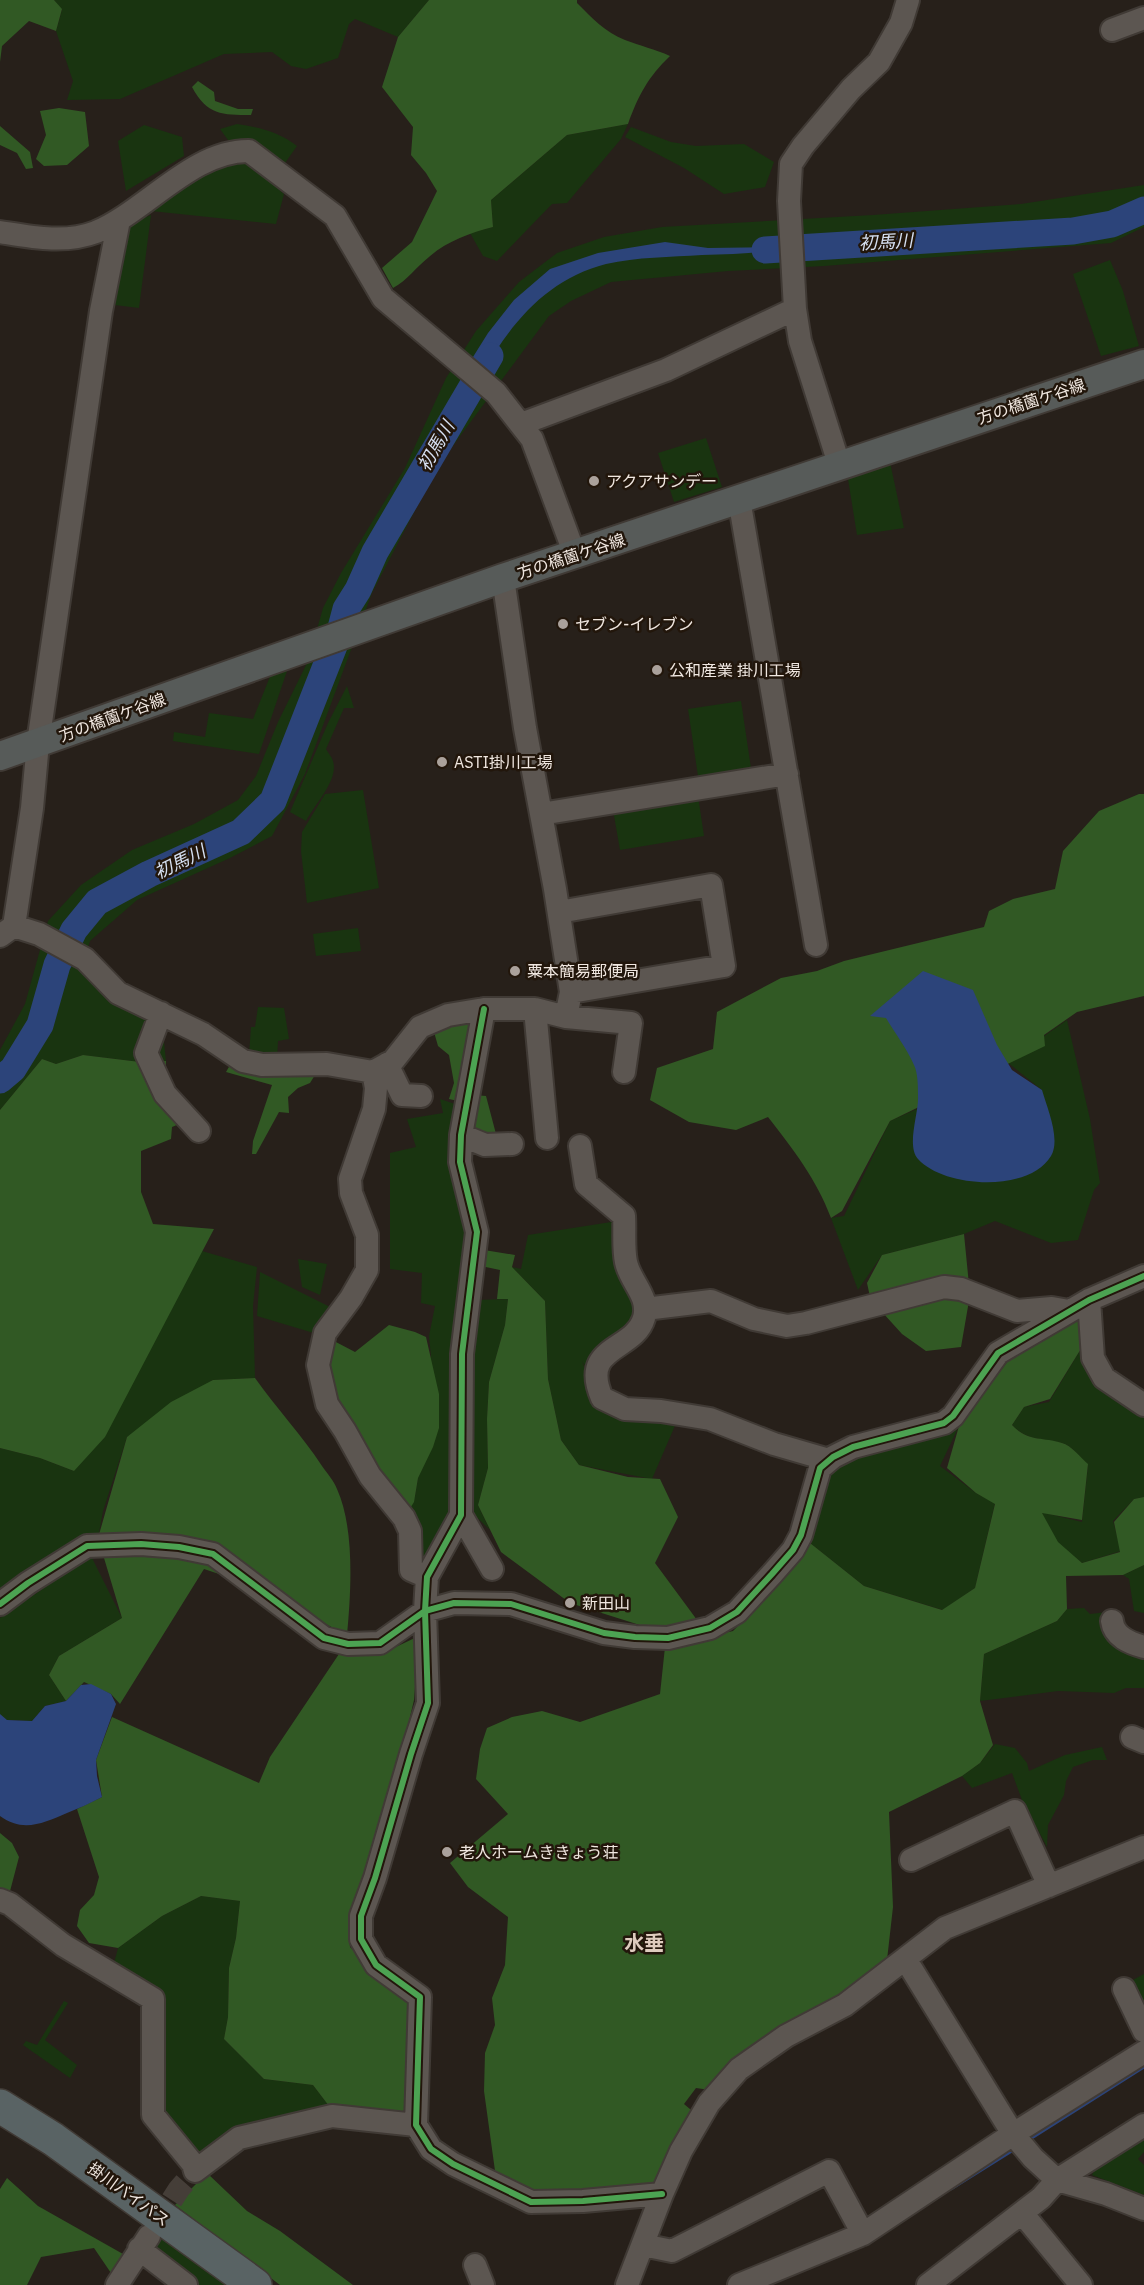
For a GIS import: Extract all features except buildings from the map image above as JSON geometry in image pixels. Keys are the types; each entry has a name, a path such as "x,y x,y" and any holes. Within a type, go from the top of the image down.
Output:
{"highway":[{"name":"掛川バイパス","path":"0,2106 53,2139 255,2285"}],"main road":[{"name":"方の橋薗ケ谷線","path":"0,756 311,644 503,578 1144,364"}],"street":[{"path":"839,464 800,340 795,309 789,201 791,164 803,146 851,89 879,62 901,23 908,0"},
{"path":"1112,30 1144,18"},
{"path":"0,232 40,239 94,232 119,220 200,165 234,151 249,151 335,216 382,298 496,393 532,438 574,555"},
{"path":"119,220 101,312 38,743 32,808 10,892 7,931 39,934 85,959 118,993 202,1034 243,1061 262,1065 327,1064 380,1068 393,1060 420,1027 448,1015 484,1009 535,1009 566,1017 631,1023 624,1072"},
{"path":"520,424 666,370 795,309"},
{"path":"739,499 816,945"},
{"path":"503,578 571,992 566,1017"},
{"path":"541,814 787,774"},
{"path":"558,912 711,885 724,966 571,992"},
{"path":"484,1009 461,1135 460,1162 477,1232 462,1354 461,1515 427,1577 425,1611 429,1703 361,1916 361,1939 376,1965 420,1997 416,2125 431,2149 445,2159 531,2202 583,2201 662,2194"},
{"path":"535,1009 547,1138"},
{"path":"161,1013 146,1053 165,1094 199,1131"},
{"path":"380,1068 402,1095 421,1096"},
{"path":"380,1068 374,1109 350,1179 351,1193 367,1235 366,1270 351,1298 325,1333 318,1367 327,1405 345,1431 369,1476 404,1518 410,1531 411,1570 427,1577"},
{"path":"461,1135 485,1145 512,1144"},
{"path":"580,1146 586,1184 624,1216 626,1263 646,1302 644,1318 638,1330 603,1359 596,1370 597,1385 602,1398 625,1409 662,1411 710,1419 774,1444 829,1460"},
{"path":"0,1604 28,1583 87,1546 141,1544 179,1547 213,1554 324,1638 348,1644 380,1643 425,1611 454,1603 511,1604 604,1633 635,1637 669,1638 710,1628 737,1612 793,1550 801,1535 820,1468 829,1460 853,1447 944,1423 953,1416 998,1353 1089,1300 1144,1276"},
{"path":"645,1309 711,1302 754,1319 788,1326 944,1287 962,1289 1017,1311 1053,1308 1069,1311"},
{"path":"1089,1300 1093,1358 1104,1378 1144,1405"},
{"path":"461,1515 492,1569"},
{"path":"1112,1621 1113,1629 1127,1642 1144,1647"},
{"path":"910,1860 1015,1811 1049,1886"},
{"path":"627,2285 681,2151 709,2103 739,2069 786,2037 845,2005 945,1928 1144,1847"},
{"path":"0,1900 9,1904 63,1945 153,1999 153,2115 193,2164 195,2171 239,2138 332,2116 416,2125"},
{"path":"906,1960 1013,2134 1033,2158 1056,2181 1106,2194 1144,2209"},
{"path":"1124,1989 1144,2031"},
{"path":"739,2285 863,2234 1013,2134 1144,2052"},
{"path":"937,2282 1041,2198 1056,2181 1144,2125"},
{"path":"643,2245 672,2251 830,2171 863,2234"},
{"path":"1022,2213 1081,2285"},
{"path":"117,2285 144,2243 186,2285"}],"green space":[{"path":"0,0 54,0 62,9 56,31 29,21 2,46 0,62"},
{"path":"54,0 429,0 398,37 355,19 349,24 338,58 306,69 291,66 272,52 224,54 120,99 67,100 73,81 56,31 62,10"},
{"path":"429,0 577,0 577,3 588,14 611,33 670,56 644,87 628,124 567,135 491,200 493,227 443,246 393,288 382,268 412,242 437,191 411,155 413,127 382,87 398,37"},
{"path":"198,81 214,92 215,101 238,109 253,109 251,115 216,112 203,103 192,87"},
{"path":"59,108 85,112 89,146 67,165 44,166 36,159 46,135 40,111"},
{"path":"237,124 268,131 297,146 285,163 251,142 231,144 220,129"},
{"path":"628,124 621,139 567,203 552,204 497,261 483,256 470,233 493,227 491,200 567,135"},
{"path":"144,125 182,137 184,156 126,191 118,141"},
{"path":"0,126 30,152 33,168 26,169 17,153 0,145"},
{"path":"631,127 671,142 696,146 744,144 774,162 765,187 724,194 684,168 625,137"},
{"path":"214,159 248,161 284,194 276,224 151,211"},
{"path":"1144,185 1144,227 1111,243 824,266 728,271 611,282 571,301 549,316 438,466 372,593 305,774 272,836 230,858 137,900 90,941 81,970 90,980 161,1013 166,1061 140,1062 83,1055 56,1064 42,1059 0,1110 0,1050 25,1004 48,921 81,885 132,850 194,824 238,800 256,776 278,722 308,661 323,608 341,573 405,468 446,378 476,331 519,282 557,253 604,237 662,227 1021,204"},
{"path":"151,215 139,308 115,305 129,224"},
{"path":"1110,260 1123,291 1139,346 1101,356 1073,274"},
{"path":"706,438 722,487 674,502 658,453"},
{"path":"890,462 904,528 857,535 848,479"},
{"path":"288,668 259,754 173,741 174,732 205,737 209,713 253,719 273,669"},
{"path":"347,686 354,708 344,708 326,749 333,761 332,776 325,792 306,821 290,812 328,723"},
{"path":"741,701 751,768 698,776 688,709"},
{"path":"363,790 379,888 307,903 301,851 302,832 325,794"},
{"path":"1144,794 1144,996 1077,1012 1044,1035 1045,1046 890,1121 842,1211 831,1218 812,1178 768,1117 736,1130 689,1122 650,1100 657,1068 713,1049 717,1012 781,978 817,971 844,961 984,927 989,911 1013,899 1055,889 1063,851 1099,811"},
{"path":"698,796 704,836 620,850 613,810"},
{"path":"358,928 361,951 316,956 313,934"},
{"path":"258,1007 284,1008 289,1039 278,1041 277,1059 249,1055 251,1027 255,1027"},
{"path":"475,1017 458,1101 449,1099 454,1083 449,1055 438,1046 434,1032"},
{"path":"1067,1020 1090,1119 1100,1183 1094,1190 1078,1240 1051,1243 995,1221 964,1234 882,1255 858,1290 831,1218 844,1216 890,1121 917,1109 918,1159 1042,1090 1007,1062"},
{"path":"83,1055 140,1062 166,1061 165,1094 194,1118 172,1127 171,1139 141,1151 141,1192 153,1224 214,1229 105,1437 74,1471 40,1458 0,1448 0,1110 42,1059 56,1064"},
{"path":"230,1065 315,1075 310,1083 298,1088 288,1097 289,1113 279,1112 256,1154 252,1154 253,1141 272,1085 226,1072"},
{"path":"474,1095 486,1096 496,1134 464,1134"},
{"path":"440,1099 461,1106 470,1221 452,1509 424,1570 406,1514 415,1496 418,1478 431,1356 429,1336 435,1306 421,1303 422,1273 390,1269 390,1153 416,1147 407,1119 443,1113"},
{"path":"624,1220 646,1302 589,1373 582,1361 605,1407 680,1414 652,1479 579,1465 561,1440 548,1379 545,1301 512,1267 521,1269 528,1235"},
{"path":"964,1234 970,1295 961,1347 926,1351 902,1334 883,1313 872,1306 867,1283 882,1255"},
{"path":"484,1250 515,1255 512,1267 545,1301 548,1379 561,1440 579,1465 628,1477 660,1479 678,1517 655,1563 700,1624 646,1627 570,1603 501,1552 478,1505 488,1468 489,1382 505,1325 508,1299 497,1299 500,1270 481,1266"},
{"path":"202,1251 257,1267 253,1306 255,1378 213,1380 127,1437 103,1511 98,1538 46,1559 22,1573 0,1590 0,1448 40,1458 74,1471"},
{"path":"298,1259 327,1264 320,1295 302,1287"},
{"path":"260,1272 332,1308 317,1334 257,1316"},
{"path":"508,1299 505,1325 489,1382 488,1468 478,1505 490,1530 465,1506 476,1300"},
{"path":"1085,1313 1087,1339 1050,1399 1024,1407 1012,1425 1030,1437 1065,1444 1088,1464 1082,1520 1042,1513 1058,1542 1082,1563 1120,1552 1114,1522 1134,1499 1144,1497 1144,1565 1123,1575 1066,1576 1067,1609 1057,1621 984,1654 980,1701 993,1745 980,1763 962,1776 889,1812 893,1907 887,1960 859,1987 710,2090 696,2088 684,2104 697,2115 660,2186 538,2192 496,2178 484,2091 485,2053 495,2025 492,1998 505,1965 508,1917 468,1887 450,1863 508,1814 476,1779 480,1749 487,1728 512,1717 542,1711 580,1722 660,1694 665,1647 733,1631 792,1570 810,1543 864,1586 942,1610 975,1588 995,1504 976,1493 947,1468 959,1426 1017,1349"},
{"path":"389,1325 426,1337 439,1394 439,1428 433,1447 418,1478 414,1502 404,1518 327,1405 327,1375 334,1341 355,1352"},
{"path":"1087,1339 1130,1408 1144,1416 1144,1497 1134,1499 1113,1521 1121,1551 1082,1563 1055,1541 1041,1512 1082,1522 1088,1465 1069,1446 1023,1434 1012,1425 1024,1407 1049,1402"},
{"path":"255,1378 330,1477 343,1505 350,1561 347,1635 246,1583 204,1569 120,1704 111,1694 84,1682 66,1701 49,1675 59,1656 122,1618 98,1538 127,1437 171,1402 213,1380"},
{"path":"959,1426 940,1466 976,1493 995,1503 975,1588 943,1610 864,1586 810,1543 831,1467"},
{"path":"91,1556 122,1618 59,1656 49,1675 66,1701 45,1706 32,1721 7,1720 0,1717 0,1618"},
{"path":"1144,1565 1144,1613 1134,1611 1129,1579 1123,1575"},
{"path":"1084,1608 1090,1614 1107,1612 1144,1651 1144,1688 1126,1688 1114,1693 1058,1691 980,1701 984,1654 1057,1621 1067,1609"},
{"path":"419,1636 414,1700 381,1841 348,1922 350,1947 408,2002 413,2118 329,2106 313,2085 264,2079 224,2039 228,2017 229,1968 236,1938 240,1901 201,1896 162,1916 118,1948 89,1943 77,1926 80,1910 94,1895 99,1877 77,1809 102,1797 96,1760 112,1717 259,1783 270,1757 339,1654 383,1653"},
{"path":"995,1744 1015,1748 1027,1763 1029,1771 1065,1755 1102,1747 1107,1760 1093,1760 1073,1767 1066,1781 1064,1795 1048,1825 1047,1847 1022,1800 1012,1773 972,1788 962,1776 980,1763"},
{"path":"0,1833 12,1843 19,1857 9,1895 0,1892"},
{"path":"201,1896 240,1901 236,1938 229,1968 228,2017 224,2039 264,2079 313,2085 329,2106 196,2161 159,2112 158,1993 113,1967 118,1948 162,1916"},
{"path":"1144,1974 1144,2003 1131,1981"},
{"path":"64,2001 68,2003 45,2040 77,2065 70,2078 23,2045 26,2041 37,2045"},
{"path":"1144,2135 1144,2152 1138,2159 1144,2165 1144,2195 1092,2175 1096,2167"},
{"path":"207,2173 247,2211 280,2231 353,2285 280,2285 175,2205"},
{"path":"7,2178 38,2206 123,2254 111,2273 94,2248 41,2257 27,2285 0,2285 0,2189"},
{"path":"159,2224 241,2285 187,2285 139,2249"}],"water":[{"path":"665,242 708,248 778,247 780,249 751,253 630,260 606,264 586,271 567,279 535,303 508,334 485,369 473,357 488,333 514,300 550,269 598,253"},
{"path":"923,971 973,990 997,1045 1012,1070 1042,1090 1055,1141 1051,1156 1040,1168 1025,1176 1006,1181 966,1181 930,1169 918,1159 913,1146 918,1103 918,1080 915,1068 886,1018 870,1016"},
{"path":"91,1684 111,1694 116,1704 96,1760 102,1797 34,1825 17,1824 0,1816 0,1714 7,1720 32,1721 45,1706 66,1701 81,1685"}],"waterway":[{"name":"初馬川","path":"765,250 1073,231 1112,224 1144,210"},
{"name":"初馬川","path":"0,1080 13,1069 40,1025 57,965 74,930 97,902 149,874 241,832 273,801 341,628 346,609 358,590 375,552 490,356"},
{"path":"1027,2140 1144,2066"},
{"path":"951,2188 1015,2148"}],"tunnel":[{"path":"154,2228 179,2189 195,2171"}],"cycle path":[{"path":"484,1009 461,1135 460,1162 477,1232 462,1354 461,1515 427,1577 425,1611 428,1703 375,1878 361,1916 361,1939 376,1965 420,1997 416,2125 431,2149 453,2164 531,2202 583,2201 662,2194"},
{"path":"0,1604 28,1583 87,1546 141,1544 179,1547 213,1554 324,1638 348,1644 380,1643 425,1611 454,1603 511,1604 604,1633 635,1637 668,1638 710,1628 737,1612 793,1550 801,1535 820,1468 833,1457 853,1447 944,1423 953,1416 998,1353 1089,1300 1144,1276"}],"place":[{"name":"アクアサンデー","path":"594,481"},
{"name":"セブン-イレブン","path":"563,624"},
{"name":"公和産業 掛川工場","path":"657,670"},
{"name":"ASTI掛川工場","path":"442,762"},
{"name":"粟本簡易郵便局","path":"515,971"},
{"name":"新田山","path":"570,1603"},
{"name":"老人ホームききょう荘","path":"447,1852"}],"district":[{"name":"水垂","path":"644,1943"}]}
